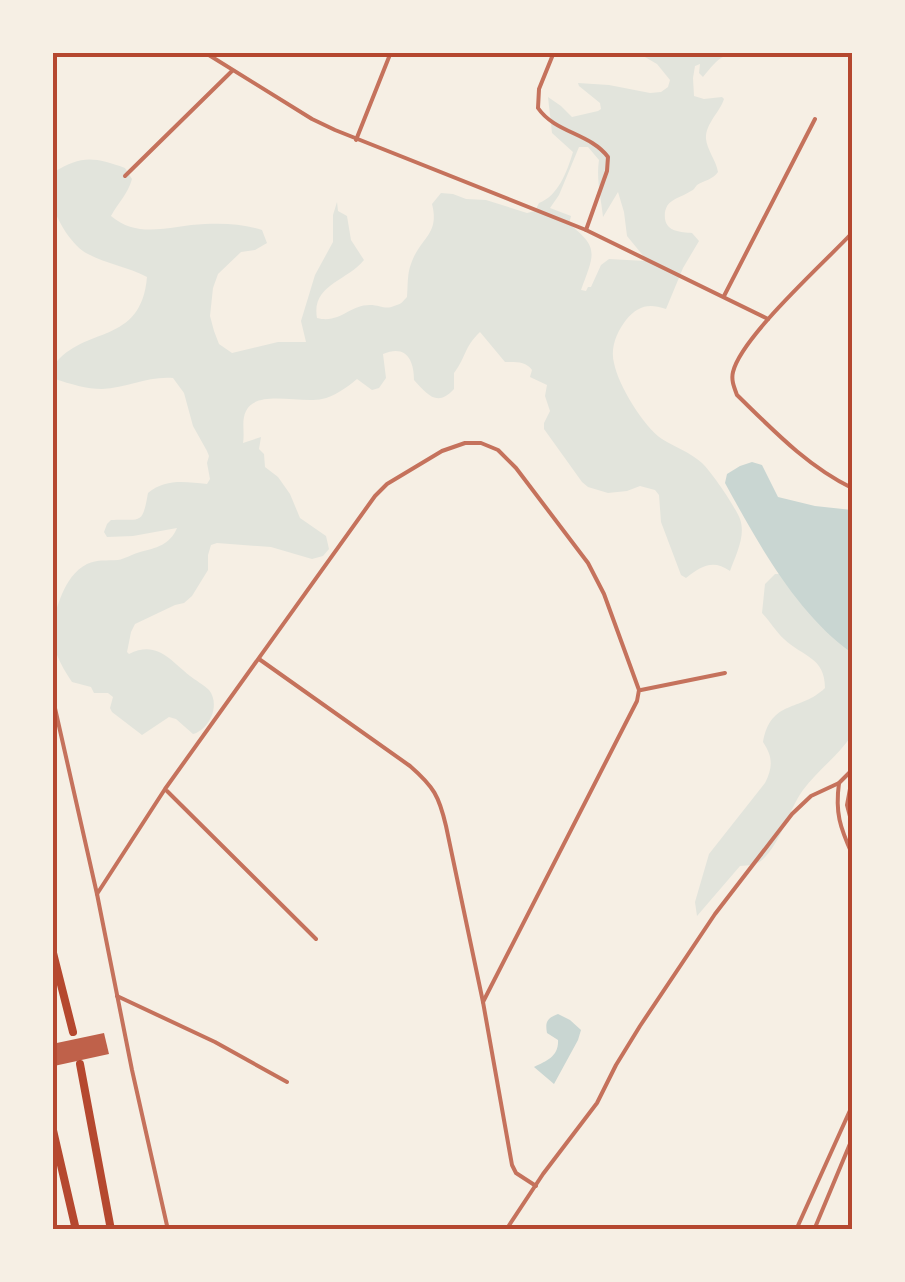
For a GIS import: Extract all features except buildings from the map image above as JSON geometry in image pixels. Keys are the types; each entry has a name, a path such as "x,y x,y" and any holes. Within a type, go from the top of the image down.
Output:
{"highway":[{"path":"52,949 73,1032"},
{"path":"80,1064 110,1230"},
{"path":"52,1126 76,1230"}],"street":[{"path":"204,52 312,120 586,230 768,319"},
{"path":"356,140 391,52"},
{"path":"554,52 539,89 538,108 551,123 602,148 608,157 607,171 586,230"},
{"path":"125,176 233,70"},
{"path":"724,296 815,119"},
{"path":"852,233 745,347 733,371 732,384 737,395 810,463 852,488"},
{"path":"98,894 165,789 360,515 387,484 442,451 464,443 481,443 498,450 516,468 588,563 604,594 639,690 590,797 483,1002"},
{"path":"259,659 430,784 441,805 483,1002 512,1165 516,1173 536,1186"},
{"path":"639,690 725,673"},
{"path":"52,695 168,1230"},
{"path":"506,1230 596,1103 616,1064 716,914 792,814 811,796 839,782 852,770"},
{"path":"852,778 847,805 852,824"},
{"path":"839,782 838,819 852,854"},
{"path":"165,789 316,940"},
{"path":"117,996 215,1042 286,1082"},
{"path":"796,1230 852,1106"},
{"path":"814,1230 852,1140"}],"shaded area":[{"path":"638,53 751,53 750,57 724,56 703,77 700,64 695,66 694,96 724,99 706,134 718,172 669,203 665,219 672,229 692,233 699,241 666,309 649,306 635,312 620,330 613,351 626,394 640,415 662,439 702,463 738,514 741,538 730,571 713,565 686,578 681,575 661,522 659,495 655,490 640,486 608,493 582,482 544,429 550,411 545,396 547,385 530,377 532,370 527,365 505,362 480,332 454,373 454,389 442,398 432,397 414,380 407,356 391,351 383,354 386,378 379,388 372,390 357,379 326,398 269,399 251,404 246,411 243,443 261,437 259,449 264,454 265,467 290,494 300,518 326,536 329,549 312,559 271,547 211,545 208,570 192,596 135,624 129,654 148,649 162,654 209,690 214,703 204,728 193,734 169,717 142,735 112,712 113,697 108,693 94,693 91,687 72,682 53,640 57,607 69,581 91,562 121,559 162,545 177,528 107,537 107,524 111,520 142,516 148,493 162,485 207,484 210,479 209,456 193,426 184,393 173,378 102,389 55,379 54,365 66,353 123,325 134,314 143,299 147,277 95,257 77,245 55,210 53,173 88,160 125,168 132,179 111,216 133,228 220,224 262,230 267,243 241,252 218,274 210,316 219,344 232,353 278,342 306,342 301,321 315,275 333,242 337,202 338,211 347,216 351,240 364,260 319,298 317,318 332,318 363,306 388,308 399,304 407,297 410,268 431,229 432,204 441,193 486,200 527,213 535,211 561,182 573,152 552,133 548,97 572,117 601,109 600,103 578,83 661,92 670,80 657,64","holes":["579,147 588,147 599,160 603,217 618,192 627,236 645,261 609,259 586,291 581,290 591,260 590,246 569,224 571,216 550,208"]},
{"path":"752,462 762,465 778,497 852,510 852,653 796,597 765,553 725,483 727,474"},
{"path":"775,574 789,574 852,637 852,735 803,790 769,853 757,863 740,866 697,916 695,902 709,854 768,777 770,757 763,742 767,728 780,712 825,688 817,664 784,639 762,613 765,584"},
{"path":"558,1014 581,1030 554,1084 534,1067 548,1060 556,1050 558,1040 547,1033 546,1026"}]}
